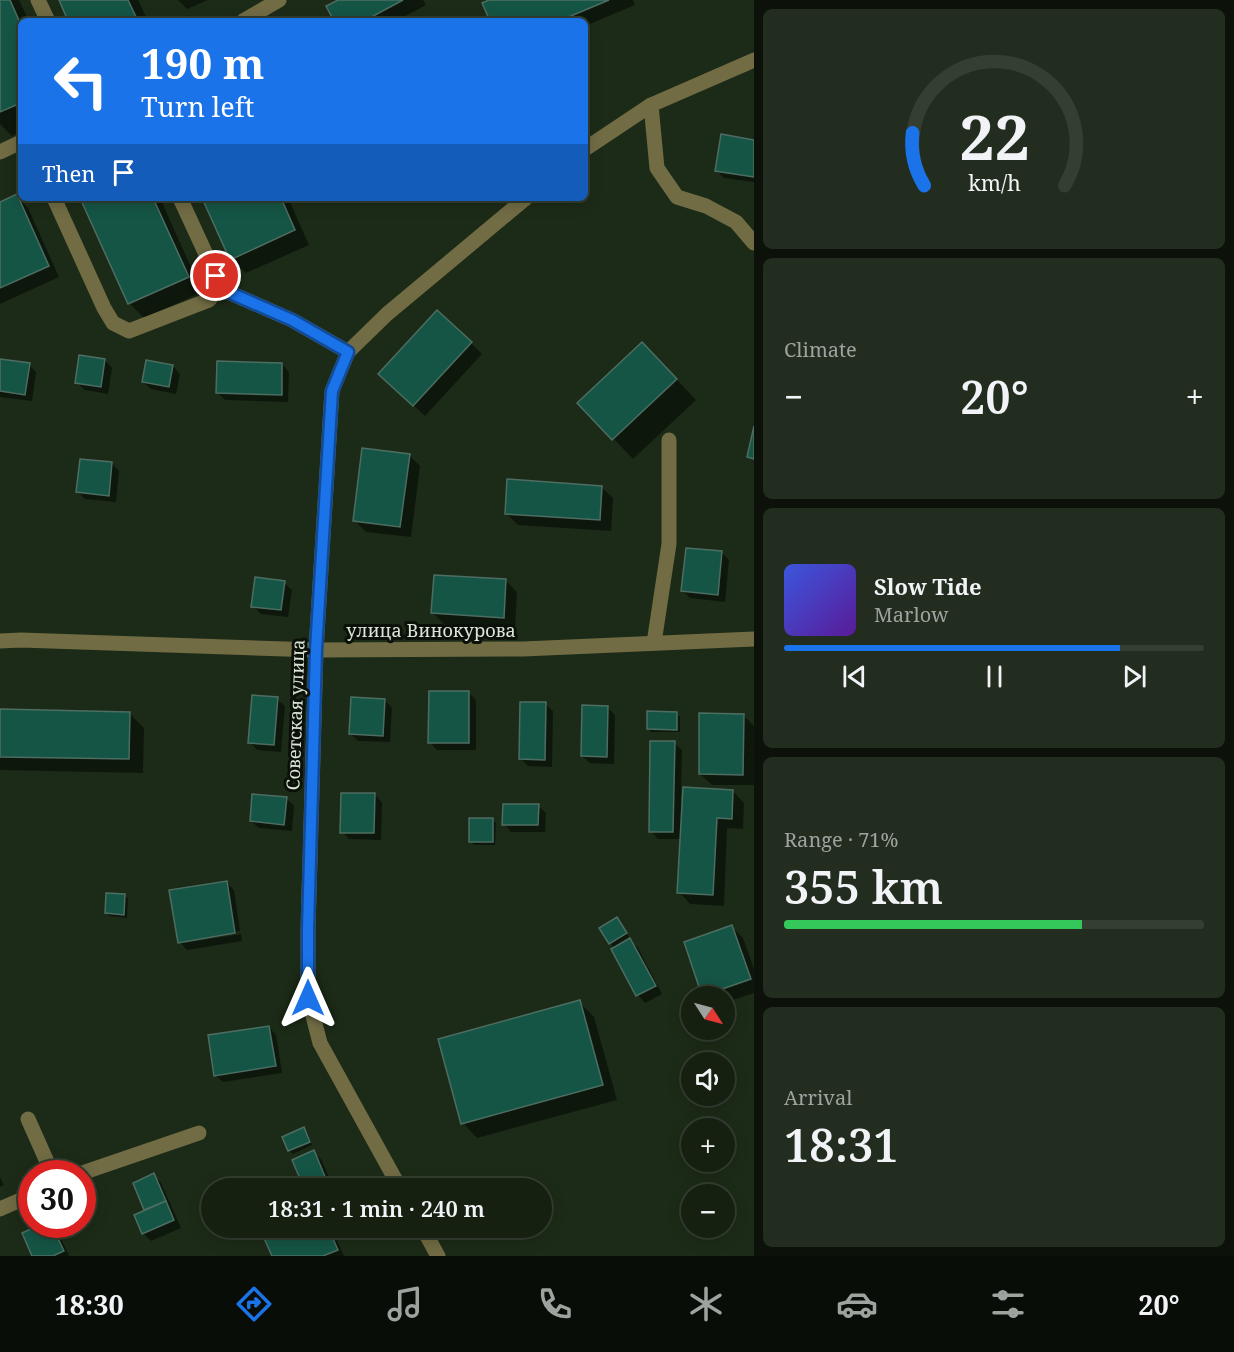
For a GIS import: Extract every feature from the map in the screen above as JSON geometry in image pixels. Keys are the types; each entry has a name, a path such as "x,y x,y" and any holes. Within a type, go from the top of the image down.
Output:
{"street":[{"path":"38,0 47,18"},
{"path":"248,18 279,0"},
{"path":"588,147 651,105 754,60"},
{"path":"651,105 657,168 677,197 706,206 736,222 754,243"},
{"path":"0,152 18,143"},
{"path":"55,201 113,323 129,331 209,300 219,288"},
{"path":"181,201 216,276 219,288"},
{"name":"Советская улица","path":"394,1178 320,1043 308,998 316,650 332,391 348,352 387,314 522,201"},
{"path":"219,288 292,320 348,352"},
{"path":"654,643 669,544 669,440"},
{"name":"улица Винокурова","path":"0,641 316,650 523,649 754,639"},
{"path":"27,1119 46,1160"},
{"path":"96,1168 199,1133"},
{"path":"0,1209 18,1201"},
{"path":"428,1238 438,1256"}],"building":[{"path":"0,0 10,0 18,18 18,104 0,112"},
{"path":"59,0 128,0 137,18 67,18"},
{"path":"338,0 403,0 370,18 332,18 326,6"},
{"path":"489,0 609,0 566,18 489,18 482,3"},
{"path":"721,134 754,140 754,177 715,171"},
{"path":"17,194 18,201 20,201 49,266 0,288 0,202"},
{"path":"81,201 154,201 189,277 128,304"},
{"path":"203,201 282,201 295,230 230,260"},
{"path":"437,310 472,342 413,406 378,374"},
{"path":"642,342 677,379 612,440 577,403"},
{"path":"79,355 105,359 101,387 75,383"},
{"path":"0,359 30,363 25,395 0,391"},
{"path":"146,360 173,365 169,387 142,382"},
{"path":"217,361 282,363 282,395 216,393"},
{"path":"754,426 754,459 747,457"},
{"path":"362,448 410,454 400,527 353,521"},
{"path":"80,459 112,462 109,496 76,492"},
{"path":"507,479 602,486 600,520 505,514"},
{"path":"686,548 722,551 718,595 681,591"},
{"path":"434,575 506,579 504,618 431,613"},
{"path":"255,577 285,581 281,610 251,607"},
{"path":"429,691 469,691 469,743 428,743"},
{"path":"252,695 278,697 274,745 248,743"},
{"path":"351,697 385,699 383,736 349,734"},
{"path":"520,702 546,702 545,760 519,759"},
{"path":"582,705 608,706 607,757 581,756"},
{"path":"0,709 130,712 129,759 0,757"},
{"path":"647,711 677,712 677,730 647,729"},
{"path":"699,713 744,714 743,775 699,774"},
{"path":"650,741 675,741 673,832 649,832"},
{"path":"683,787 733,790 732,819 717,818 713,895 677,893"},
{"path":"341,793 375,793 374,833 340,833"},
{"path":"252,794 287,797 284,825 250,821"},
{"path":"503,804 539,804 538,825 502,825"},
{"path":"469,818 493,818 493,842 469,842"},
{"path":"227,881 235,933 178,943 169,890"},
{"path":"106,893 125,894 124,915 105,913"},
{"path":"617,917 627,933 609,944 599,928"},
{"path":"732,925 751,979 731,986 699,986 684,942"},
{"path":"630,938 656,986 636,996 611,949"},
{"path":"580,1000 603,1085 461,1124 438,1039"},
{"path":"269,1026 276,1066 214,1076 208,1035"},
{"path":"304,1127 310,1142 288,1151 282,1137"},
{"path":"314,1150 326,1178 300,1178 292,1160"},
{"path":"154,1173 166,1201 144,1210 133,1183"},
{"path":"166,1201 174,1220 142,1234 134,1215"},
{"path":"24,1238 58,1238 64,1251 53,1256 32,1256"},
{"path":"264,1238 333,1238 338,1250 323,1256 272,1256"}],"route":[{"path":"216,276 219,288 292,320 348,352 332,391 316,650 308,998"}]}
